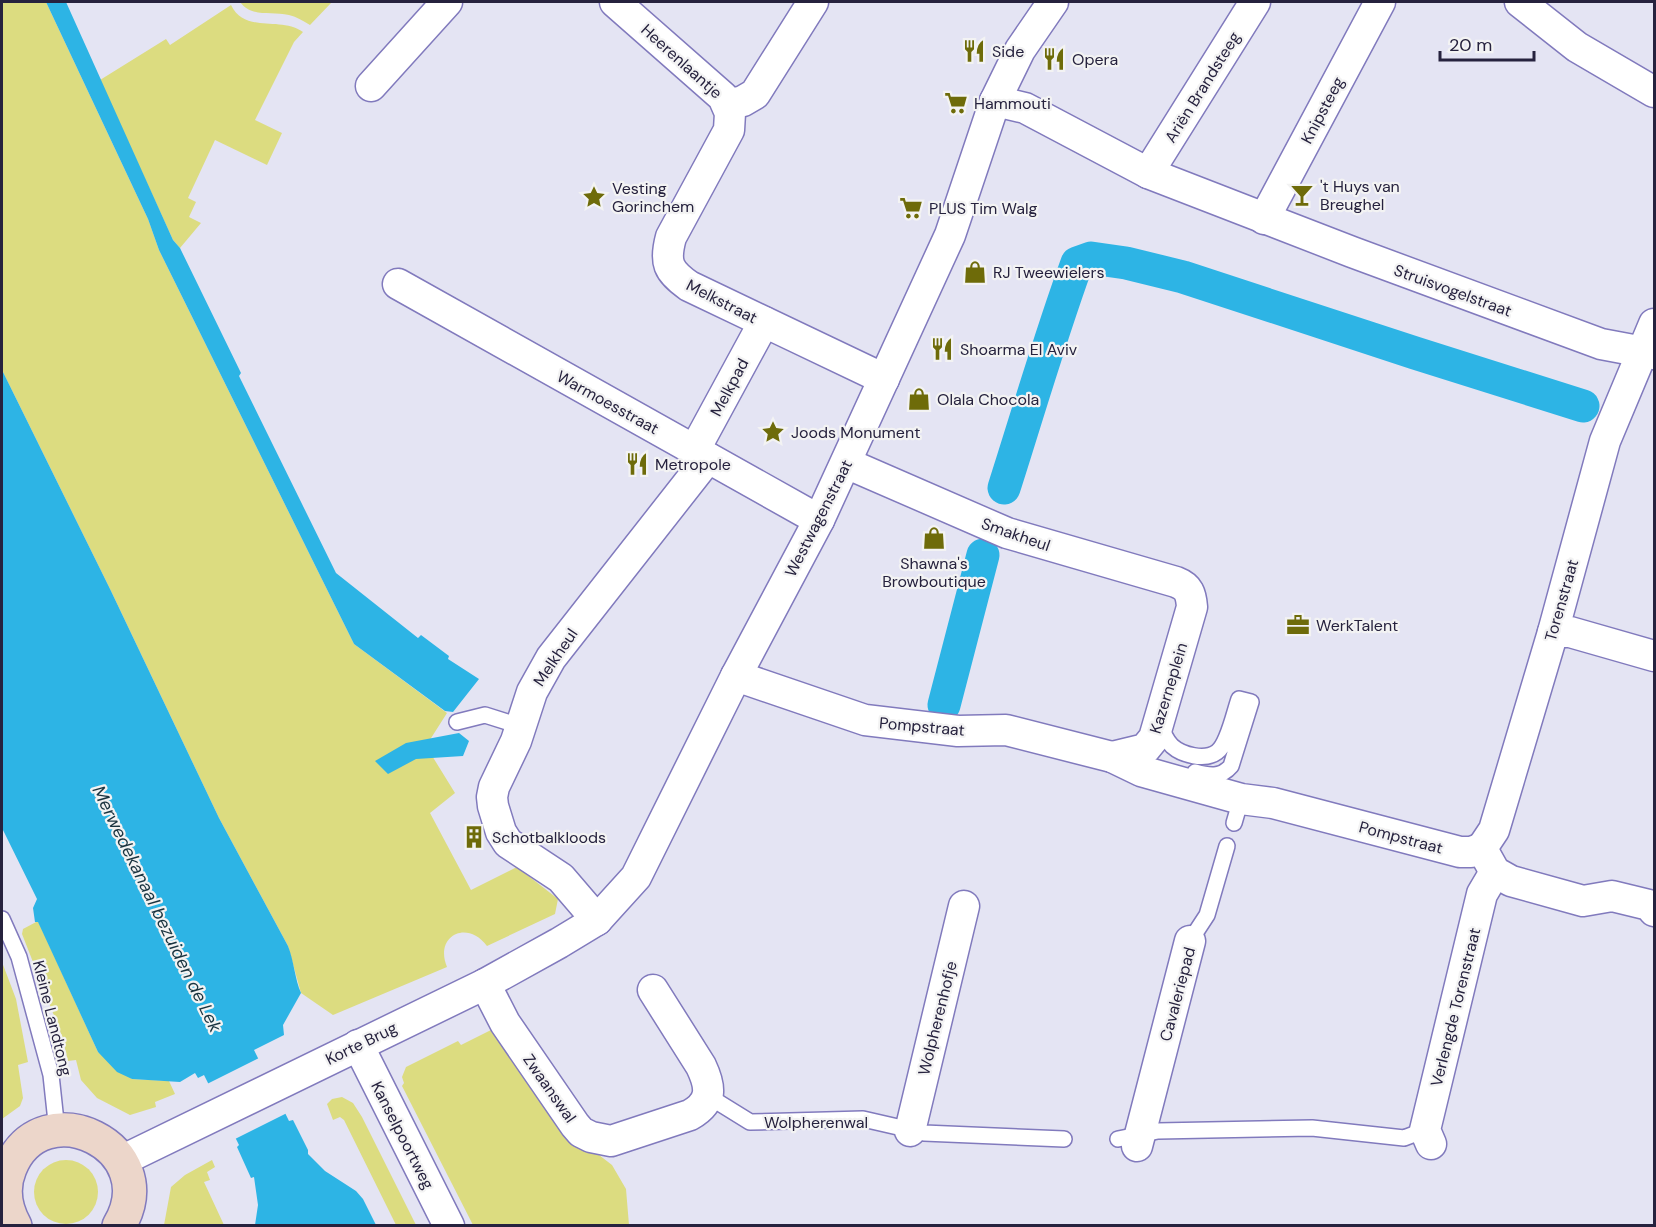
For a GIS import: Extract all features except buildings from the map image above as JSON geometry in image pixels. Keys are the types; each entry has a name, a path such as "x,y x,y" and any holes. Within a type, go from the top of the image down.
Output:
{"street":[{"path":"371,86 447,2"},
{"name":"Heerenlaantje","path":"615,2 723,96 728,118"},
{"path":"728,118 743,101 755,94 813,2"},
{"name":"Westwagenstraat","path":"597,920 636,877 736,676 819,520 950,235 995,101 1020,50 1053,2"},
{"name":"Ariën Brandsteeg","path":"1149,174 1255,2"},
{"name":"Knipsteeg","path":"1264,219 1380,2"},
{"path":"1520,2 1577,47 1654,92"},
{"name":"Struisvogelstraat","path":"995,101 1025,108 1149,174 1264,219 1601,344 1649,353"},
{"name":"Melkstraat","path":"728,118 671,237 666,253 668,266 676,277 689,286 884,380"},
{"name":"Warmoesstraat","path":"398,284 819,520"},
{"name":"Melkpad","path":"701,454 764,322"},
{"name":"Torenstraat","path":"1488,860 1494,830 1553,632 1605,441 1649,353 1654,324"},
{"name":"Melkheul","path":"597,920 561,878 508,843 501,832 492,797 502,766 518,734 532,692 551,658 701,454"},
{"name":"Smakheul","path":"846,463 1007,533 1176,582 1184,585 1190,591"},
{"name":"Kazerneplein","path":"1112,757 1144,749 1150,745 1192,607 1190,591"},
{"path":"1553,632 1570,632 1654,656"},
{"name":"Pompstraat","path":"736,676 865,720 958,731 1006,730 1112,757 1237,811 1273,803 1460,852 1471,852 1488,860"},
{"path":"1488,860 1511,881 1583,901 1612,896 1649,905 1654,911"},
{"name":"Verlengde Torenstraat","path":"1428,1137 1488,860"},
{"name":"Wolpherenhofje","path":"910,1131 964,906"},
{"name":"Korte Brug","path":"122,1161 302,1071 485,984 597,920"},
{"name":"Cavaleriepad","path":"1132,1140 1190,942"},
{"name":"Zwaanswal","path":"485,984 505,1023 581,1132 591,1137 611,1141 690,1115 701,1108 708,1096"},
{"path":"653,990 701,1066 708,1080 708,1096"},
{"name":"Kanselpoortweg","path":"358,1044 449,1226"},
{"path":"12,1224 5,1194 11,1165 16,1156 30,1142 47,1133 75,1130 94,1135 110,1146 122,1161 128,1178 129,1196 119,1226"}],"lane":[{"name":"Pompstraat","path":"1112,757 1147,760 1210,776 1227,772 1232,766 1251,702 1239,699 1225,741 1217,752 1210,756 1189,754 1172,747 1159,721"},
{"path":"457,722 485,715 518,734"},
{"name":"Cavaleriepad","path":"1190,942 1207,915 1227,846"},
{"name":"Kleine Landtong","path":"2,919 19,957 51,1075 57,1131"},
{"name":"Wolpherenwal","path":"708,1096 750,1122 864,1119 924,1133 1064,1139"},
{"path":"1132,1140 1158,1131 1312,1128 1404,1138 1428,1137"}],"shaded area":[{"path":"2,2 46,2 148,219 159,250 354,644 447,713 426,746 455,793 430,813 471,890 517,867 558,899 555,914 487,946 479,938 470,934 455,935 445,947 444,956 447,967 333,1015 301,993 288,946 219,818 2,370"},
{"path":"240,2 332,2 310,25 289,15 256,12"},
{"path":"231,5 237,14 245,19 294,27 303,32 294,42 255,120 282,133 267,165 215,140 188,198 196,202 189,217 201,223 180,248 173,240 100,80 166,39 170,45"},
{"path":"38,921 98,1052 132,1079 169,1081 175,1094 155,1102 156,1107 130,1115 97,1098 81,1080 76,1060 68,1061 62,1036 22,934 23,929"},
{"path":"2,962 16,999 28,1062 18,1065 23,1098 20,1106 2,1119"},
{"path":"499,1026 579,1147 599,1155 612,1165 626,1189 629,1225 473,1225 402,1086 404,1083 402,1077 406,1067 458,1041 461,1045"},
{"path":"342,1097 353,1103 362,1117 416,1225 396,1225 344,1120 340,1117 333,1120 327,1104 332,1099"},
{"path":"60,1160 72,1160 89,1169 96,1180 98,1192 96,1204 89,1215 72,1224 60,1224 48,1219 39,1210 34,1198 34,1186 39,1174 48,1165"},
{"path":"212,1160 215,1167 207,1172 210,1180 204,1182 224,1225 164,1225 171,1187 185,1175"}],"water":[{"path":"46,2 66,2 173,240 180,248 241,373 239,376 336,573 418,638 421,635 449,656 448,659 479,679 453,712 445,711 354,644 159,250 148,219"},
{"name":"Merwedekanaal bezuiden de Lek","path":"2,370 219,818 288,946 301,993 283,1025 284,1035 254,1050 289,1121 293,1120 308,1154 325,1171 356,1191 363,1199 376,1225 255,1225 258,1205 254,1177 251,1178 237,1147 239,1145 204,1075 198,1078 195,1073 180,1082 132,1079 117,1072 98,1052 38,922 35,922 33,908 37,899 2,828"},
{"path":"459,733 469,741 463,756 416,759 388,774 375,761 406,743"}],"pier":[{"path":"261,1057 289,1112 233,1140 205,1085"}],"waterway":[{"path":"1004,488 1077,263 1091,258 1126,263 1183,277 1583,406"},
{"path":"944,705 983,555"}],"place":[{"name":"Side","path":"974,51"},
{"name":"Opera","path":"1054,59"},
{"name":"Hammouti","path":"956,103"},
{"name":"'t Huys van Breughel","path":"1302,195"},
{"name":"Vesting Gorinchem","path":"594,197"},
{"name":"PLUS Tim Walg","path":"911,208"},
{"name":"RJ Tweewielers","path":"975,272"},
{"name":"Shoarma El Aviv","path":"942,349"},
{"name":"Olala Chocola","path":"919,399"},
{"name":"Joods Monument","path":"773,432"},
{"name":"Metropole","path":"637,464"},
{"name":"Shawna's Browboutique","path":"934,538"},
{"name":"WerkTalent","path":"1298,625"},
{"name":"Schotbalkloods","path":"474,837"}]}
